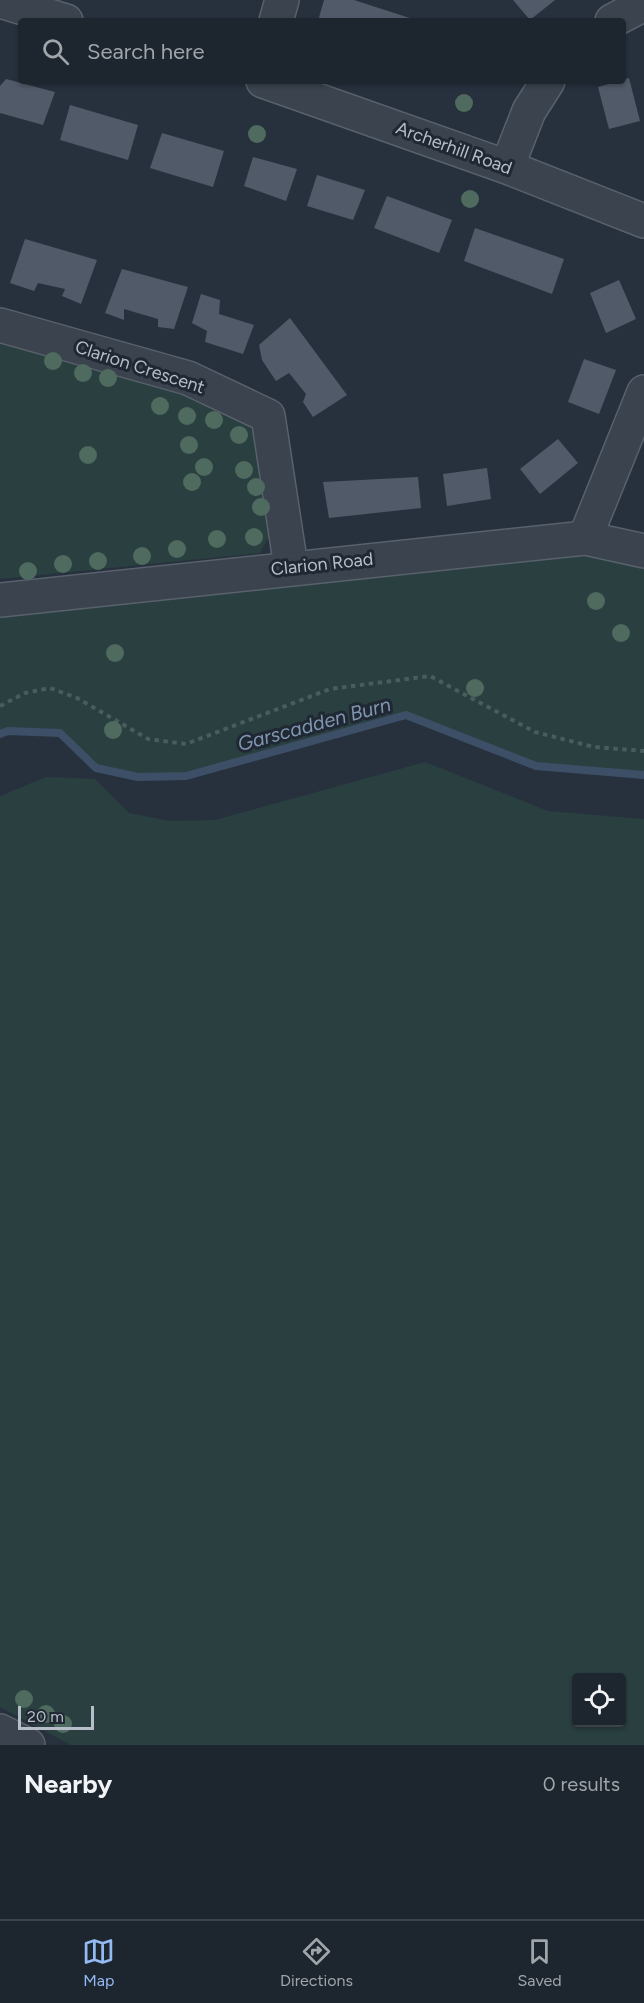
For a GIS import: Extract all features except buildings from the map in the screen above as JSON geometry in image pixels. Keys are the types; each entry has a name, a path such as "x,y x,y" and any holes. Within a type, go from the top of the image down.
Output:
{"street":[{"path":"277,18 282,0"},
{"path":"0,1 56,18"},
{"path":"618,18 644,4"},
{"name":"Archerhill Road","path":"272,84 507,167 640,210"},
{"path":"507,167 529,111 546,84"},
{"name":"Clarion Crescent","path":"0,325 188,378 268,416 291,567"},
{"path":"585,538 644,392"},
{"name":"Clarion Road","path":"0,600 291,567 585,538 644,551"},
{"path":"0,1731 28,1745"}],"path":[{"path":"0,706 25,693 50,688 77,698 148,739 186,744 330,689 430,676 535,732 594,747 644,751"}],"green space":[{"path":"0,336 205,400 255,430 273,530 260,553 0,579"},
{"path":"644,551 644,775 536,766 406,715 186,776 138,777 96,768 60,733 8,731 0,734 0,600 291,567"},
{"path":"425,762 548,811 644,819 644,1745 71,1745 0,1707 0,796 46,777 95,779 129,813 170,821 215,820"}],"waterway":[{"name":"Garscadden Burn","path":"0,734 8,731 60,733 96,768 138,777 186,776 406,715 536,766 644,775"}]}
